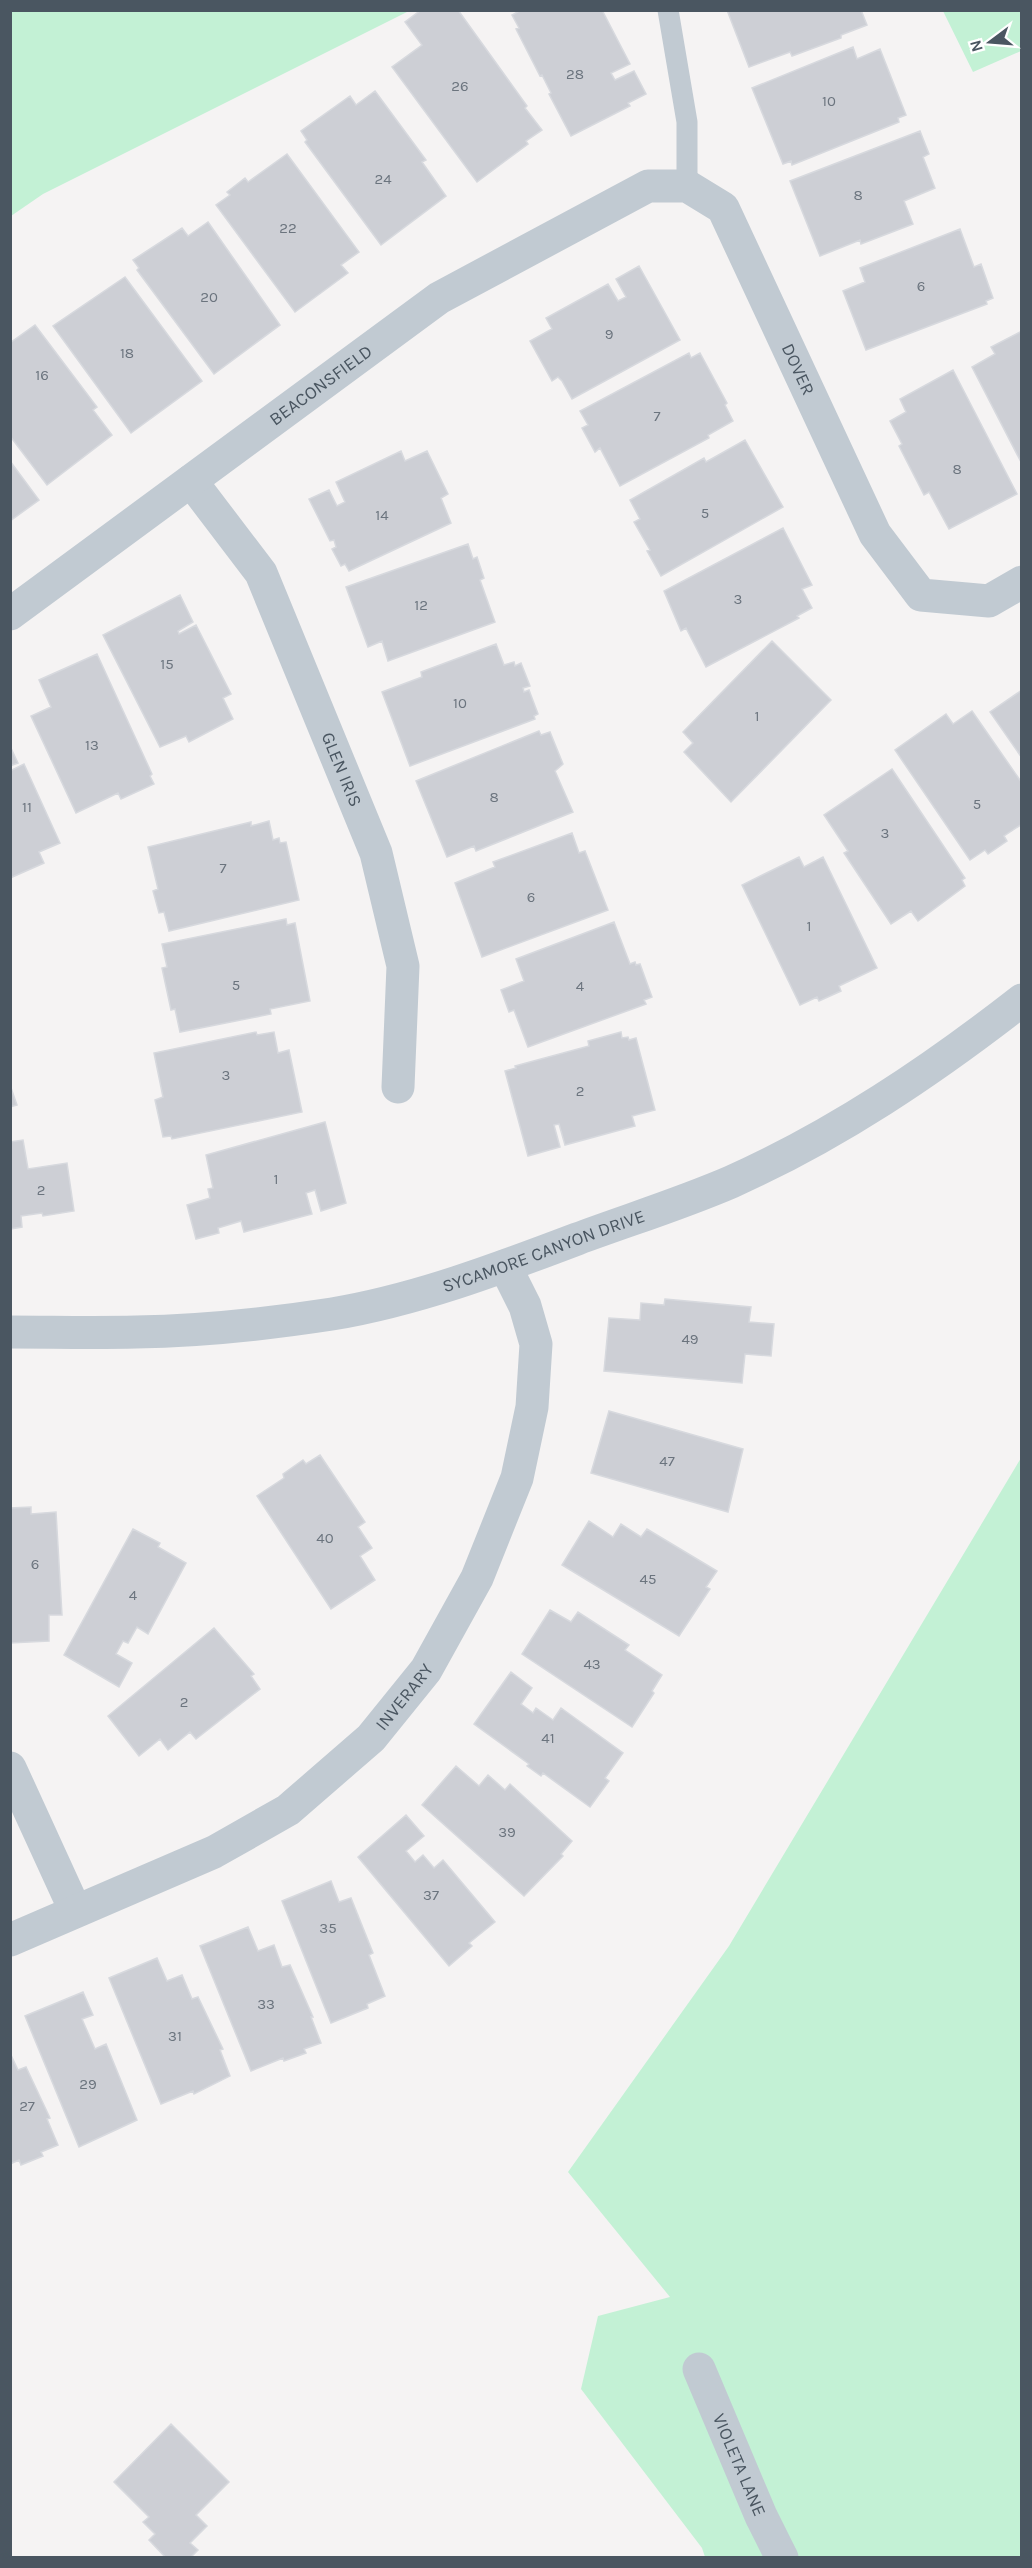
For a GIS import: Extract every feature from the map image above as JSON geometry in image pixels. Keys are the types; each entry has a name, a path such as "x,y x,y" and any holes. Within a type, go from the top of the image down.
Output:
{"street":[{"name":"BEACONSFIELD","path":"10,614 439,298 648,186 687,186"},
{"name":"DOVER","path":"687,186 723,208 875,534 921,595 990,601 1022,582"},
{"name":"GLEN IRIS","path":"191,481 261,573 376,853 403,966 398,1087"},
{"name":"SYCAMORE CANYON DRIVE","path":"10,1332 137,1332 217,1328 294,1319 336,1313 419,1293 505,1266 691,1199 787,1155 892,1094 948,1056 1022,1000"},
{"name":"INVERARY","path":"10,1940 75,1910 214,1852 288,1810 371,1738 426,1670 477,1578 517,1478 532,1407 536,1344 525,1306 505,1266"},
{"path":"10,1768 75,1910"},
{"name":"VIOLETA LANE","path":"699,2368 761,2516 782,2558"}],"lane":[{"path":"668,10 687,122 687,186"}],"green space":[{"path":"11,10 409,11 43,194 11,216"},
{"path":"943,11 1021,11 1021,51 973,72"},
{"path":"1021,1458 1021,2557 705,2557 702,2548 581,2389 598,2316 670,2297 568,2172 729,1946"}],"building":[{"path":"421,10 458,10 542,130 526,141 528,144 477,182 392,67 422,45 405,22"},
{"path":"521,10 602,10 630,64 611,73 615,80 634,71 646,94 628,103 630,106 571,136 549,94 551,93 542,75 540,76 516,29 519,28 512,15"},
{"path":"727,10 861,10 867,25 841,35 841,38 792,56 790,52 749,67"},
{"path":"853,47 857,59 880,49 906,115 898,118 899,122 792,165 791,161 783,164 752,88"},
{"path":"375,91 426,160 422,162 446,196 381,245 305,142 307,140 301,131 350,96 356,105"},
{"path":"920,131 929,154 923,157 935,188 904,201 913,224 861,244 860,240 820,256 790,181"},
{"path":"287,154 359,252 341,265 348,273 295,312 216,205 230,195 227,192 245,178 248,182"},
{"path":"208,222 280,325 214,374 137,270 139,268 133,260 182,228 188,236"},
{"path":"960,229 974,267 981,264 993,298 986,301 987,304 866,350 843,291 865,282 860,268"},
{"path":"639,266 680,340 572,399 558,377 552,381 530,341 552,329 546,318 608,284 618,301 626,297 616,279"},
{"path":"125,277 202,381 131,433 53,326"},
{"path":"35,325 97,407 93,410 112,435 47,485 10,436 10,343"},
{"path":"1022,331 1022,464 972,367 995,354 991,347"},
{"path":"689,353 691,358 700,353 727,403 725,405 733,421 708,435 709,438 620,486 600,448 595,452 582,428 588,425 580,411"},
{"path":"953,370 1017,494 949,529 929,492 924,495 899,446 902,444 890,421 906,412 900,399"},
{"path":"745,440 783,507 661,576 634,522 640,519 630,500 704,458 706,462"},
{"path":"401,451 405,461 427,451 448,494 441,498 451,523 349,571 345,564 341,566 332,549 336,547 334,540 330,541 309,499 329,490 337,506 345,502 336,482"},
{"path":"10,461 39,500 10,521"},
{"path":"783,528 812,585 802,589 812,608 797,616 799,618 706,667 686,628 681,631 664,591"},
{"path":"468,544 473,559 477,557 484,578 480,580 495,622 388,661 382,641 368,647 346,587"},
{"path":"180,595 193,622 178,631 179,634 196,625 231,694 223,698 233,719 189,742 186,736 160,747 103,635"},
{"path":"772,641 831,700 731,802 684,752 693,743 683,732"},
{"path":"496,644 504,665 514,662 515,666 521,663 530,686 523,688 524,692 529,690 538,714 534,716 535,719 410,766 382,692 422,677 421,672"},
{"path":"97,654 152,774 150,776 154,784 121,799 118,793 76,813 31,716 51,707 39,680"},
{"path":"1022,690 1022,758 990,712"},
{"path":"972,711 1022,783 1022,824 1004,836 1007,841 988,854 985,850 970,860 895,750 946,714 953,724"},
{"path":"539,731 541,735 550,732 563,764 555,771 573,812 476,851 474,846 447,857 416,781"},
{"path":"10,746 18,763 10,766"},
{"path":"24,764 60,843 39,852 44,863 10,878 10,771"},
{"path":"892,769 965,878 962,880 965,886 918,921 911,911 891,924 844,853 848,851 824,815"},
{"path":"269,821 273,840 279,838 280,843 286,842 299,900 169,931 164,912 159,913 153,891 158,889 148,847 251,822 251,826"},
{"path":"572,833 579,853 585,851 608,910 482,957 455,883 495,867 493,862"},
{"path":"799,857 804,867 823,857 877,968 839,986 841,991 819,1001 817,997 800,1005 742,885"},
{"path":"286,919 287,925 295,923 310,1001 270,1009 271,1014 180,1032 175,1009 171,1010 162,968 167,967 162,944"},
{"path":"614,922 630,964 635,962 636,965 640,964 652,997 644,1000 646,1004 528,1047 514,1010 509,1012 501,990 524,981 516,959"},
{"path":"256,1032 257,1035 274,1032 278,1053 289,1050 302,1112 172,1139 171,1136 163,1137 155,1100 163,1097 154,1053"},
{"path":"621,1032 622,1038 628,1037 629,1040 636,1038 655,1110 632,1116 635,1126 565,1145 559,1124 554,1125 560,1147 528,1156 505,1071 516,1068 515,1066 589,1046 588,1041"},
{"path":"10,1085 17,1105 10,1107"},
{"path":"325,1122 346,1203 321,1211 315,1190 306,1193 312,1214 244,1232 241,1221 218,1228 219,1233 196,1239 187,1205 210,1198 208,1189 213,1188 206,1155"},
{"path":"23,1140 28,1169 67,1163 74,1211 43,1216 42,1213 21,1216 22,1227 10,1229 10,1142"},
{"path":"665,1299 751,1307 749,1322 774,1324 771,1356 745,1354 742,1383 604,1371 609,1318 640,1320 641,1303 664,1305"},
{"path":"609,1411 743,1449 728,1512 591,1473"},
{"path":"320,1455 365,1522 358,1527 372,1548 360,1556 375,1580 331,1609 257,1496 284,1478 283,1474 303,1460 306,1464"},
{"path":"31,1507 31,1514 56,1512 62,1615 49,1615 49,1641 10,1643 10,1508"},
{"path":"589,1521 613,1537 621,1524 641,1537 647,1529 717,1571 706,1587 710,1589 679,1636 562,1565"},
{"path":"133,1529 160,1543 158,1547 186,1563 148,1634 137,1627 128,1643 123,1641 116,1654 132,1663 119,1687 64,1655"},
{"path":"550,1610 571,1622 578,1612 629,1645 625,1650 662,1675 652,1691 654,1693 632,1727 522,1654"},
{"path":"214,1628 254,1674 251,1676 260,1689 196,1739 190,1732 168,1750 160,1739 139,1756 108,1716"},
{"path":"511,1672 532,1688 521,1704 533,1713 536,1708 553,1720 561,1708 623,1753 605,1778 609,1781 590,1807 543,1773 541,1776 527,1766 529,1764 474,1724"},
{"path":"456,1766 479,1786 488,1775 505,1790 510,1784 572,1841 561,1854 563,1856 524,1896 422,1805"},
{"path":"406,1815 424,1836 406,1851 415,1862 423,1855 434,1868 443,1860 495,1922 469,1943 472,1946 449,1966 358,1857"},
{"path":"331,1881 339,1902 351,1898 373,1953 369,1955 385,1996 367,2004 368,2008 331,2023 282,1901"},
{"path":"248,1927 258,1951 274,1945 282,1967 290,1965 313,2017 311,2017 321,2043 304,2049 306,2053 284,2061 283,2058 251,2071 200,1946"},
{"path":"157,1958 167,1981 182,1975 192,1999 198,1997 223,2049 220,2050 230,2076 194,2094 193,2091 161,2104 109,1978"},
{"path":"83,1992 93,2015 82,2019 95,2049 106,2044 137,2120 79,2147 25,2016"},
{"path":"10,2053 18,2070 26,2067 50,2118 47,2119 58,2145 41,2152 43,2156 21,2165 19,2160 10,2164"},
{"path":"171,2424 229,2482 196,2515 207,2526 190,2543 198,2550 190,2558 166,2558 149,2540 155,2534 143,2522 149,2517 114,2482"}]}
